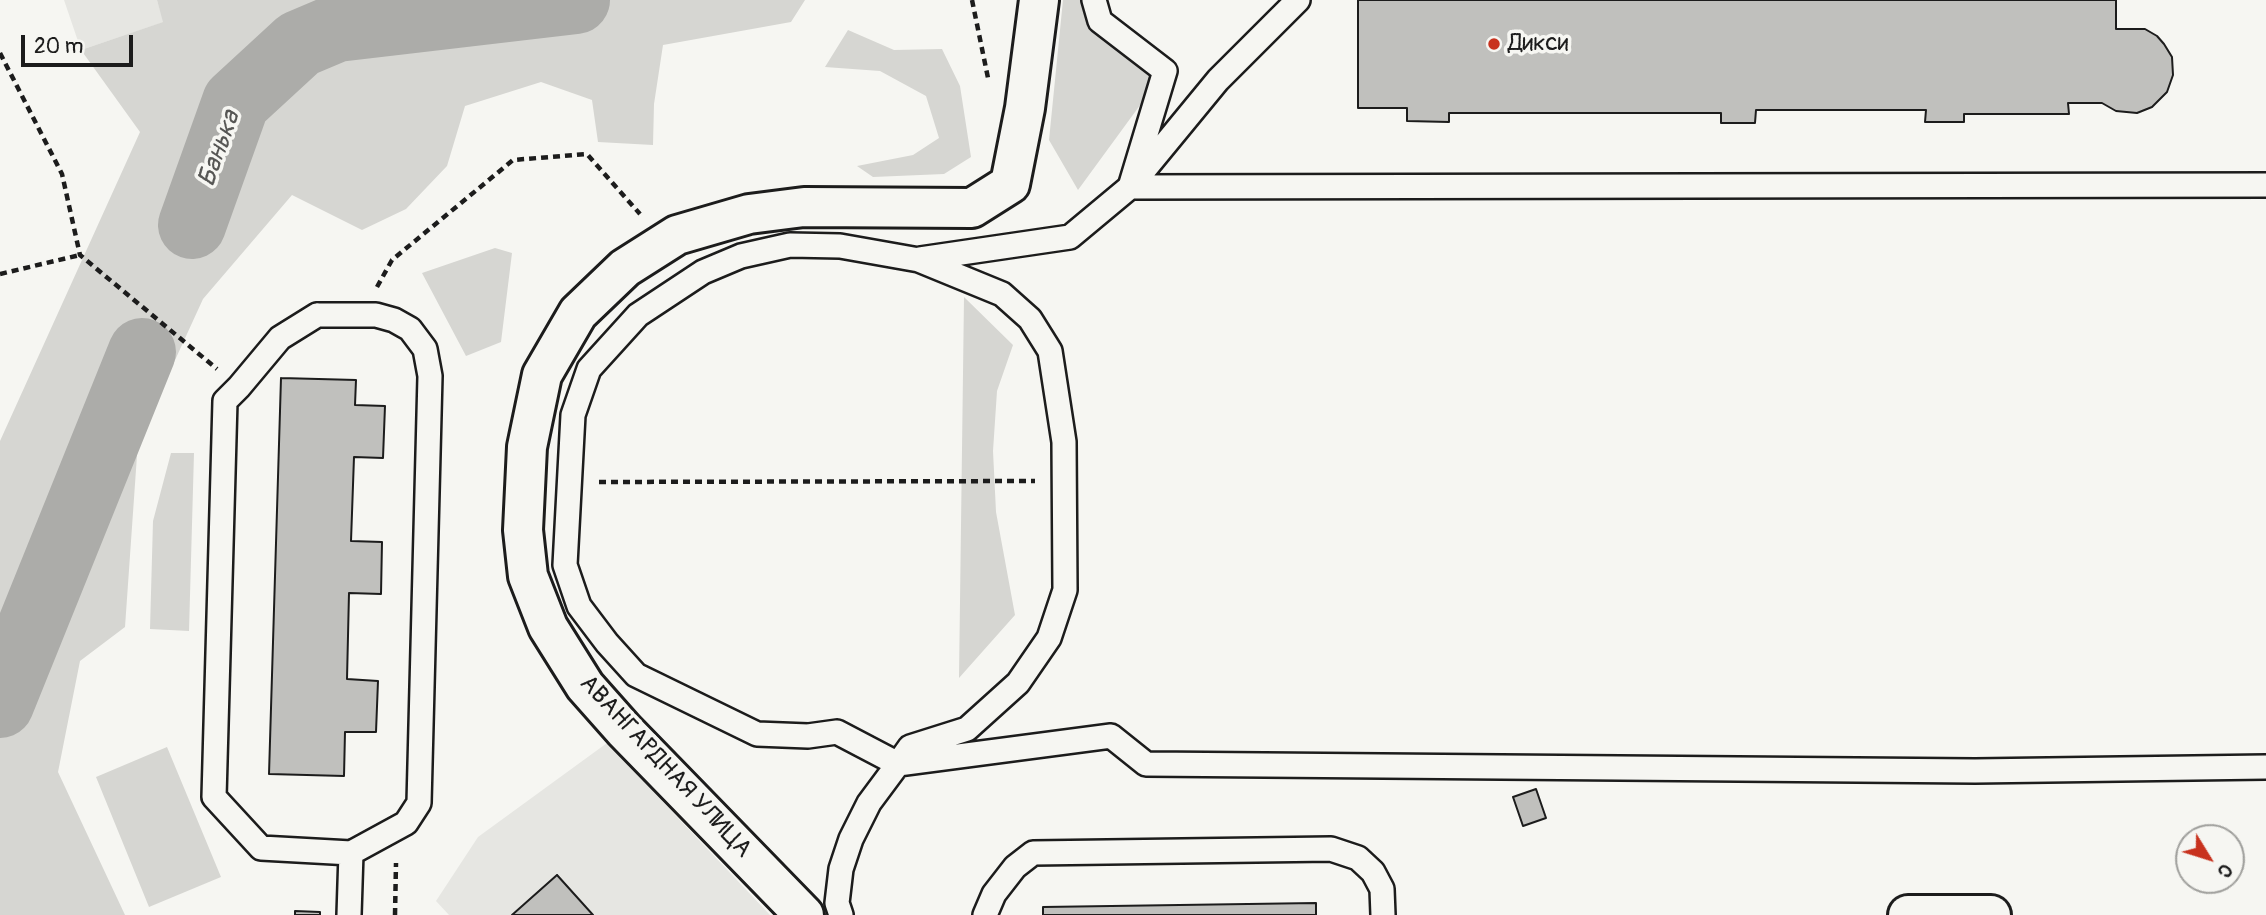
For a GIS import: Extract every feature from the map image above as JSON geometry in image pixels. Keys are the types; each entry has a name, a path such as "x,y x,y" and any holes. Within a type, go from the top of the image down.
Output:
{"street":[{"name":"АВАНГАРДНАЯ УЛИЦА","path":"804,915 624,730 585,686 548,627 528,576 523,530 527,447 542,374 579,313 625,268 677,235 750,214 803,207 972,208 1010,184 1025,108 1039,0"},
{"path":"1908,915 1991,915"}],"lane":[{"path":"1094,0 1100,21 1165,71 1129,187"},
{"path":"919,260 1070,237 1129,187 1218,80 1297,0"},
{"path":"1129,187 2266,185"},
{"path":"841,915 837,903 841,870 851,839 869,803 898,764 910,747 967,729 1018,682 1049,638 1065,590 1064,442 1050,351 1030,319 1002,294 919,260 840,246 790,245 741,256 703,272 638,315 589,369 573,415 565,565 579,606 636,675 757,734 808,736 837,732 898,764 1111,736 1146,764 1975,771 2266,768"},
{"path":"317,314 376,315 394,320 410,329 425,349 430,376 419,803 405,823 396,828 351,853 261,848 214,797 225,401 280,338 317,314"},
{"path":"985,915 994,894 1015,867 1033,853 1331,849 1358,858 1373,872 1382,889 1383,915"},
{"path":"349,915 351,853"}],"path":[{"path":"972,0 992,98 1025,108"},
{"path":"0,52 62,174 80,255 212,365"},
{"path":"360,315 392,260 513,160 587,154 666,243"},
{"path":"0,274 80,255"},
{"path":"587,482 1064,481"},
{"path":"395,915 396,828"}],"shaded area":[{"path":"64,0 157,0 164,22 81,50"},
{"path":"157,0 805,0 791,22 663,45 654,104 653,145 598,142 592,100 541,82 465,106 447,166 406,209 362,230 292,195 203,299 138,441 125,627 80,661 58,772 125,915 0,915 0,441 140,132 81,50 163,22"},
{"path":"1063,0 1094,0 1165,71 1078,190 1049,140"},
{"path":"848,30 894,50 942,49 960,86 971,157 944,174 873,177 857,166 913,155 939,138 926,96 880,71 825,67"},
{"path":"495,248 512,253 501,342 466,356 422,273"},
{"path":"964,297 1013,345 997,391 993,451 996,512 1015,615 959,678"},
{"path":"171,453 194,453 189,631 150,629 153,521"},
{"path":"607,743 770,915 449,915 436,901 478,837"},
{"path":"167,747 221,877 149,907 96,777"}],"building":[{"path":"1358,0 2116,0 2116,29 2145,29 2157,36 2172,57 2173,75 2167,92 2152,107 2137,113 2116,111 2102,103 2068,103 2069,114 1964,114 1964,122 1925,122 1926,110 1756,110 1755,123 1721,123 1721,113 1449,113 1449,122 1407,121 1407,108 1358,108"},
{"path":"281,378 356,380 355,405 385,406 383,458 354,457 351,541 382,542 381,594 349,593 347,679 378,681 376,732 345,732 344,776 269,774"},
{"path":"1536,789 1546,818 1523,826 1513,797"},
{"path":"557,875 593,915 512,915"},
{"path":"1316,903 1316,915 1043,915 1043,907"},
{"path":"295,911 320,912 320,915 295,915"}],"waterway":[{"name":"Банька","path":"192,225 236,102 299,44 337,28 576,0"},
{"name":"Банька","path":"0,704 142,352"}],"place":[{"name":"Дикси","path":"1494,44"}]}
